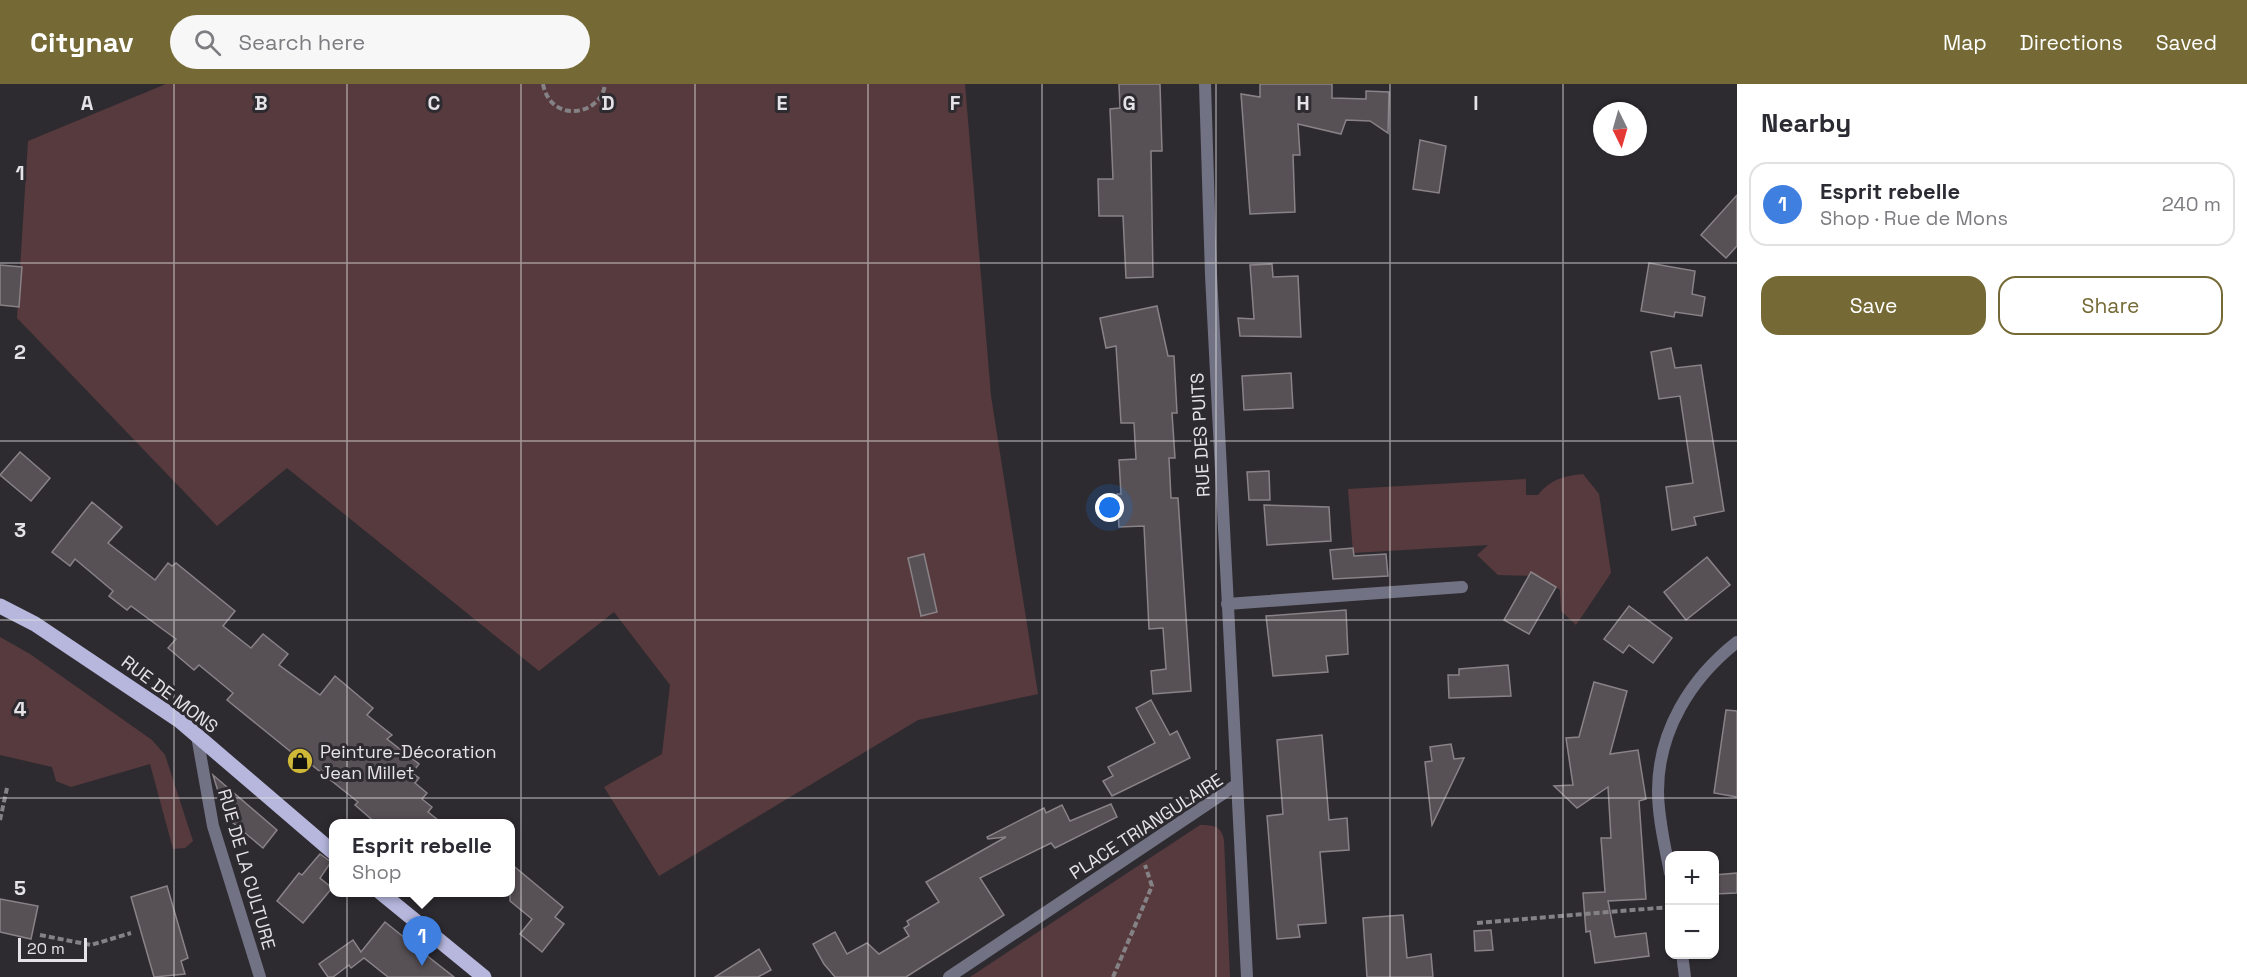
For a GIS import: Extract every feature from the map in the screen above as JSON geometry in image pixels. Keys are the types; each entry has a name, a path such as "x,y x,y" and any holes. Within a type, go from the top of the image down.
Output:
{"main road":[{"name":"RUE DE MONS","path":"0,606 35,624 180,721 329,850"},
{"path":"386,897 484,977"}],"street":[{"name":"RUE DES PUITS","path":"1206,84 1211,275 1236,785"},
{"path":"1227,604 1462,587"},
{"path":"1667,851 1658,791 1668,731 1698,680 1737,642"},
{"name":"RUE DE LA CULTURE","path":"197,736 213,826 260,977"},
{"name":"PLACE TRIANGULAIRE","path":"949,977 1236,785"},
{"name":"PLACE TRIANGULAIRE","path":"1236,785 1247,977"},
{"path":"1683,959 1685,977"}],"path":[{"path":"543,84 545,95 554,106 563,111 577,112 598,99 604,91 605,84"},
{"path":"0,820 7,788"},
{"path":"1113,977 1152,886 1141,850"},
{"path":"1477,923 1665,907"},
{"path":"40,935 91,945 131,933"}],"shaded area":[{"path":"166,84 965,84 991,396 1038,694 918,720 659,876 604,787 662,754 670,685 614,612 539,671 287,468 217,526 17,318 28,141"},
{"path":"1583,474 1599,494 1611,573 1576,625 1561,611 1560,590 1539,576 1498,575 1477,555 1488,545 1353,553 1348,489 1526,479 1526,495 1538,495 1558,479"},
{"path":"0,637 30,654 152,740 165,755 193,841 185,848 173,849 150,764 71,787 56,781 52,767 0,755"},
{"path":"1200,825 1216,827 1224,840 1230,977 970,977"}],"building":[{"path":"1119,84 1160,84 1162,151 1151,151 1153,277 1126,278 1123,216 1099,216 1098,179 1113,179 1110,109 1120,108"},
{"path":"1260,84 1332,84 1332,98 1366,99 1366,91 1389,92 1388,133 1370,121 1346,120 1341,134 1298,124 1300,155 1293,155 1295,212 1250,214 1241,94 1260,97"},
{"path":"1420,140 1446,146 1439,193 1413,189"},
{"path":"1737,195 1737,246 1726,258 1701,235"},
{"path":"1649,263 1695,271 1692,294 1705,297 1702,316 1675,312 1674,317 1641,311"},
{"path":"1272,264 1273,277 1298,276 1301,337 1240,336 1238,318 1254,319 1250,265"},
{"path":"0,265 22,267 19,307 0,305"},
{"path":"1157,306 1168,356 1174,356 1177,413 1172,413 1175,458 1169,458 1171,498 1178,498 1191,691 1153,694 1151,671 1166,669 1163,628 1149,629 1144,526 1119,527 1117,494 1121,494 1119,460 1136,459 1134,423 1121,423 1116,346 1106,348 1100,318"},
{"path":"1671,348 1675,368 1701,365 1724,511 1694,517 1696,525 1672,530 1666,487 1693,483 1680,396 1659,399 1651,352"},
{"path":"1291,373 1293,408 1244,410 1242,376"},
{"path":"20,452 50,478 31,501 0,475"},
{"path":"1269,471 1270,500 1249,500 1247,472"},
{"path":"92,502 122,527 108,543 155,580 168,563 172,566 176,563 235,611 223,626 251,648 263,634 288,654 279,665 320,695 335,676 373,708 367,715 392,735 387,739 419,764 412,773 419,778 415,783 427,793 422,799 432,807 428,812 437,819 371,819 355,805 358,802 303,758 301,760 227,700 233,693 199,665 194,670 168,648 176,639 131,606 127,610 109,596 113,591 75,559 70,566 52,552"},
{"path":"1264,505 1329,507 1331,541 1267,545"},
{"path":"1353,548 1354,556 1386,554 1388,576 1333,579 1330,550"},
{"path":"924,554 937,612 921,616 908,558"},
{"path":"1707,557 1730,585 1686,620 1664,592"},
{"path":"1531,572 1556,587 1529,634 1504,620"},
{"path":"1629,606 1672,638 1653,663 1629,645 1623,653 1604,639"},
{"path":"1346,610 1348,654 1326,656 1328,672 1273,676 1266,616"},
{"path":"1508,665 1511,696 1449,698 1448,675 1459,675 1459,669"},
{"path":"1594,682 1627,691 1610,754 1638,750 1646,799 1639,801 1646,899 1608,901 1615,937 1646,933 1649,956 1595,963 1590,931 1586,932 1583,893 1605,892 1601,838 1611,838 1608,787 1577,808 1554,786 1573,785 1566,738 1579,737"},
{"path":"1151,700 1170,735 1177,731 1190,758 1112,796 1103,781 1113,776 1108,767 1155,743 1136,708"},
{"path":"1726,710 1737,711 1737,797 1714,793"},
{"path":"1322,735 1329,820 1347,818 1349,850 1320,852 1326,923 1298,925 1300,937 1277,939 1267,816 1283,814 1277,740"},
{"path":"1451,744 1454,759 1464,758 1432,825 1425,762 1432,761 1430,747"},
{"path":"213,775 277,830 263,848 226,817"},
{"path":"1111,804 1117,817 1055,848 1051,843 980,878 1004,915 906,977 835,977 824,964 813,944 835,932 847,954 867,943 879,954 909,936 904,928 909,925 907,921 939,902 926,882 1006,837 988,839 987,837 1044,808 1046,813 1062,805 1070,821"},
{"path":"320,854 329,861 329,865 320,878 329,886 329,892 303,923 277,901 299,873 302,875"},
{"path":"515,867 563,907 555,917 564,924 542,952 520,934 532,919 510,901 510,897 515,897"},
{"path":"1737,873 1737,893 1719,894 1719,875"},
{"path":"167,886 188,958 181,961 185,974 154,977 131,897"},
{"path":"0,899 38,906 31,939 0,932"},
{"path":"1403,915 1407,958 1431,954 1433,977 1367,977 1363,918"},
{"path":"385,922 454,977 388,977 364,958 351,968 349,965 333,977 328,977 319,964 353,940 361,952"},
{"path":"1491,930 1493,950 1475,951 1474,931"},
{"path":"759,949 771,970 758,977 715,977"}],"place":[{"name":"Peinture-Décoration Jean Millet","path":"300,761"},
{"name":"Esprit rebelle","path":"422,966"}]}
